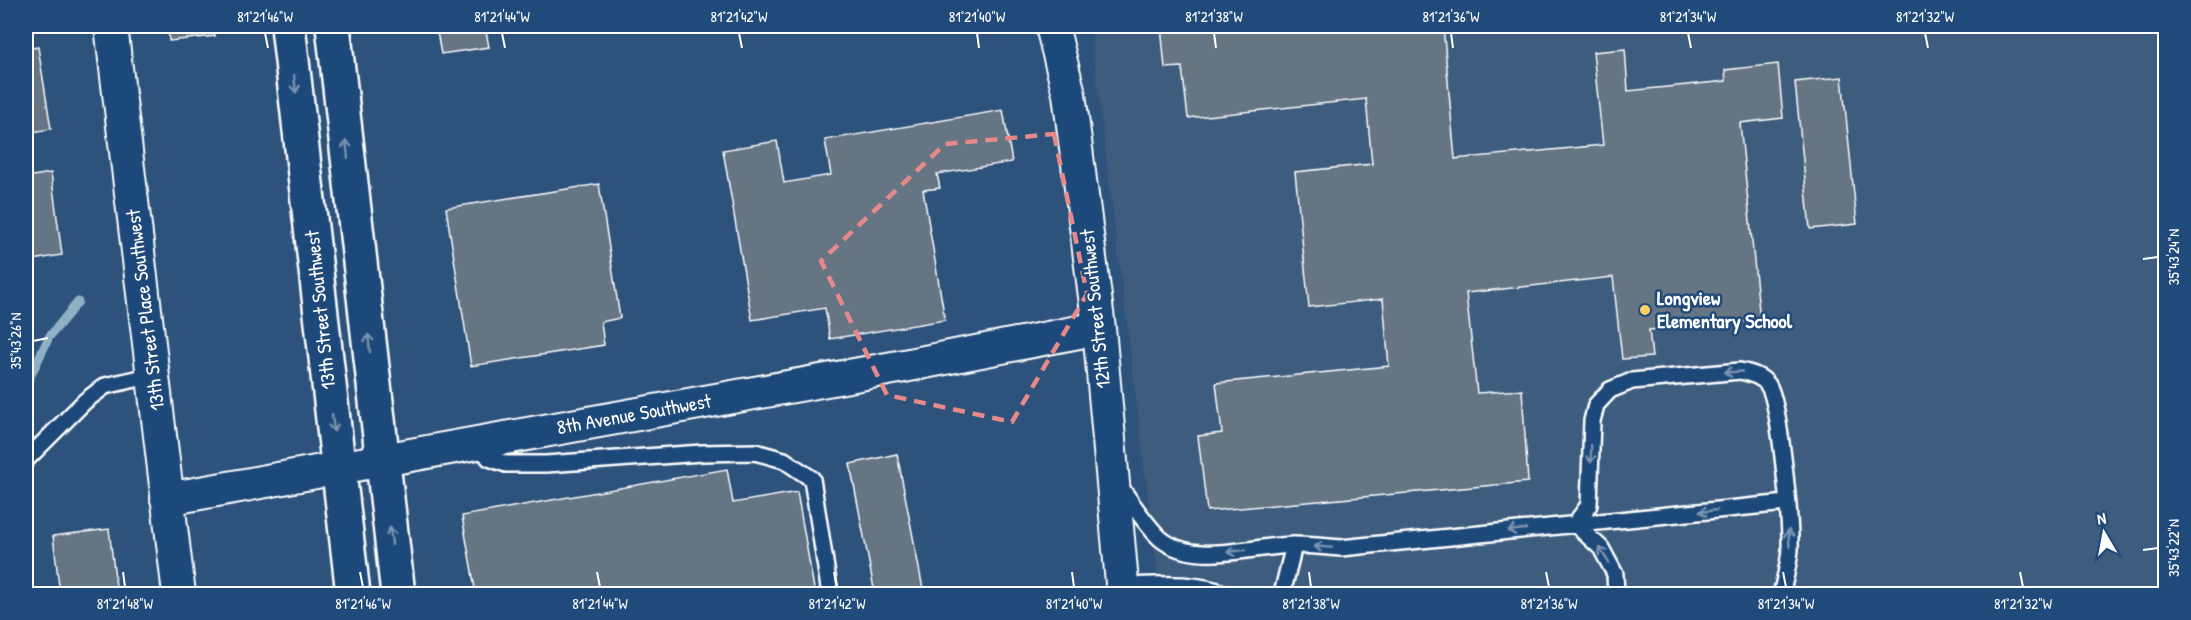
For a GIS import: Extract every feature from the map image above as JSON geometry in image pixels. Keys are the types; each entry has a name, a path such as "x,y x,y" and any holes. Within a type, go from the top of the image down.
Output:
{"main road":[{"name":"13th Street Southwest","path":"288,26 353,594"},
{"path":"333,26 398,594"}],"street":[{"name":"13th Street Place Southwest","path":"111,26 179,594"},
{"name":"12th Street Southwest","path":"1052,26 1069,94 1100,328 1122,590"},
{"name":"8th Avenue Southwest","path":"167,499 904,366 1100,328"}],"lane":[{"path":"1575,524 1589,505 1592,421 1596,405 1610,390 1632,381 1740,371 1754,374 1768,384 1775,404 1787,503 1790,551 1782,591 1779,594"},
{"path":"26,460 85,401 105,386 153,375"},
{"path":"477,442 489,458 506,464 546,464 702,453 755,452 784,460 812,479 830,594"},
{"path":"1112,476 1160,538 1173,547 1187,552 1214,553 1294,545 1341,548 1787,503"},
{"path":"1575,524 1601,549 1615,574 1616,594"},
{"path":"1282,594 1294,545"},
{"path":"1122,590 1178,584 1214,589 1227,594"}],"highlighted area":[{"path":"1054,134 1087,294 1012,422 887,395 821,261 945,144"}],"shaded area":[{"name":"Longview Elementary School","path":"1090,26 2165,26 2165,594 1160,594"}],"building":[{"path":"168,26 213,26 215,36 169,41"},
{"path":"436,26 485,26 489,47 441,54"},
{"path":"1161,26 1443,26 1455,159 1603,145 1593,52 1625,49 1628,91 1726,81 1725,70 1778,64 1783,118 1740,123 1760,320 1649,330 1652,357 1622,359 1613,277 1466,293 1477,393 1522,390 1528,482 1207,511 1198,436 1222,433 1216,383 1389,366 1383,299 1309,307 1295,172 1372,164 1366,99 1188,118 1182,67 1165,68"},
{"path":"38,47 51,129 26,133 26,49"},
{"path":"1842,77 1857,224 1810,229 1795,82"},
{"path":"1003,110 1012,162 937,174 940,188 923,190 945,320 830,339 825,308 752,320 723,150 777,141 784,183 831,175 825,140"},
{"path":"51,173 62,255 26,261 26,177"},
{"path":"599,184 620,318 601,322 604,345 471,366 446,208"},
{"path":"897,454 924,594 875,594 850,464"},
{"path":"727,469 733,503 797,492 815,594 476,594 462,516"},
{"path":"109,529 117,594 60,594 53,536"}],"waterway":[{"path":"26,385 49,337 78,302"}],"place":[{"name":"Longview Elementary School","path":"1645,310"}]}
